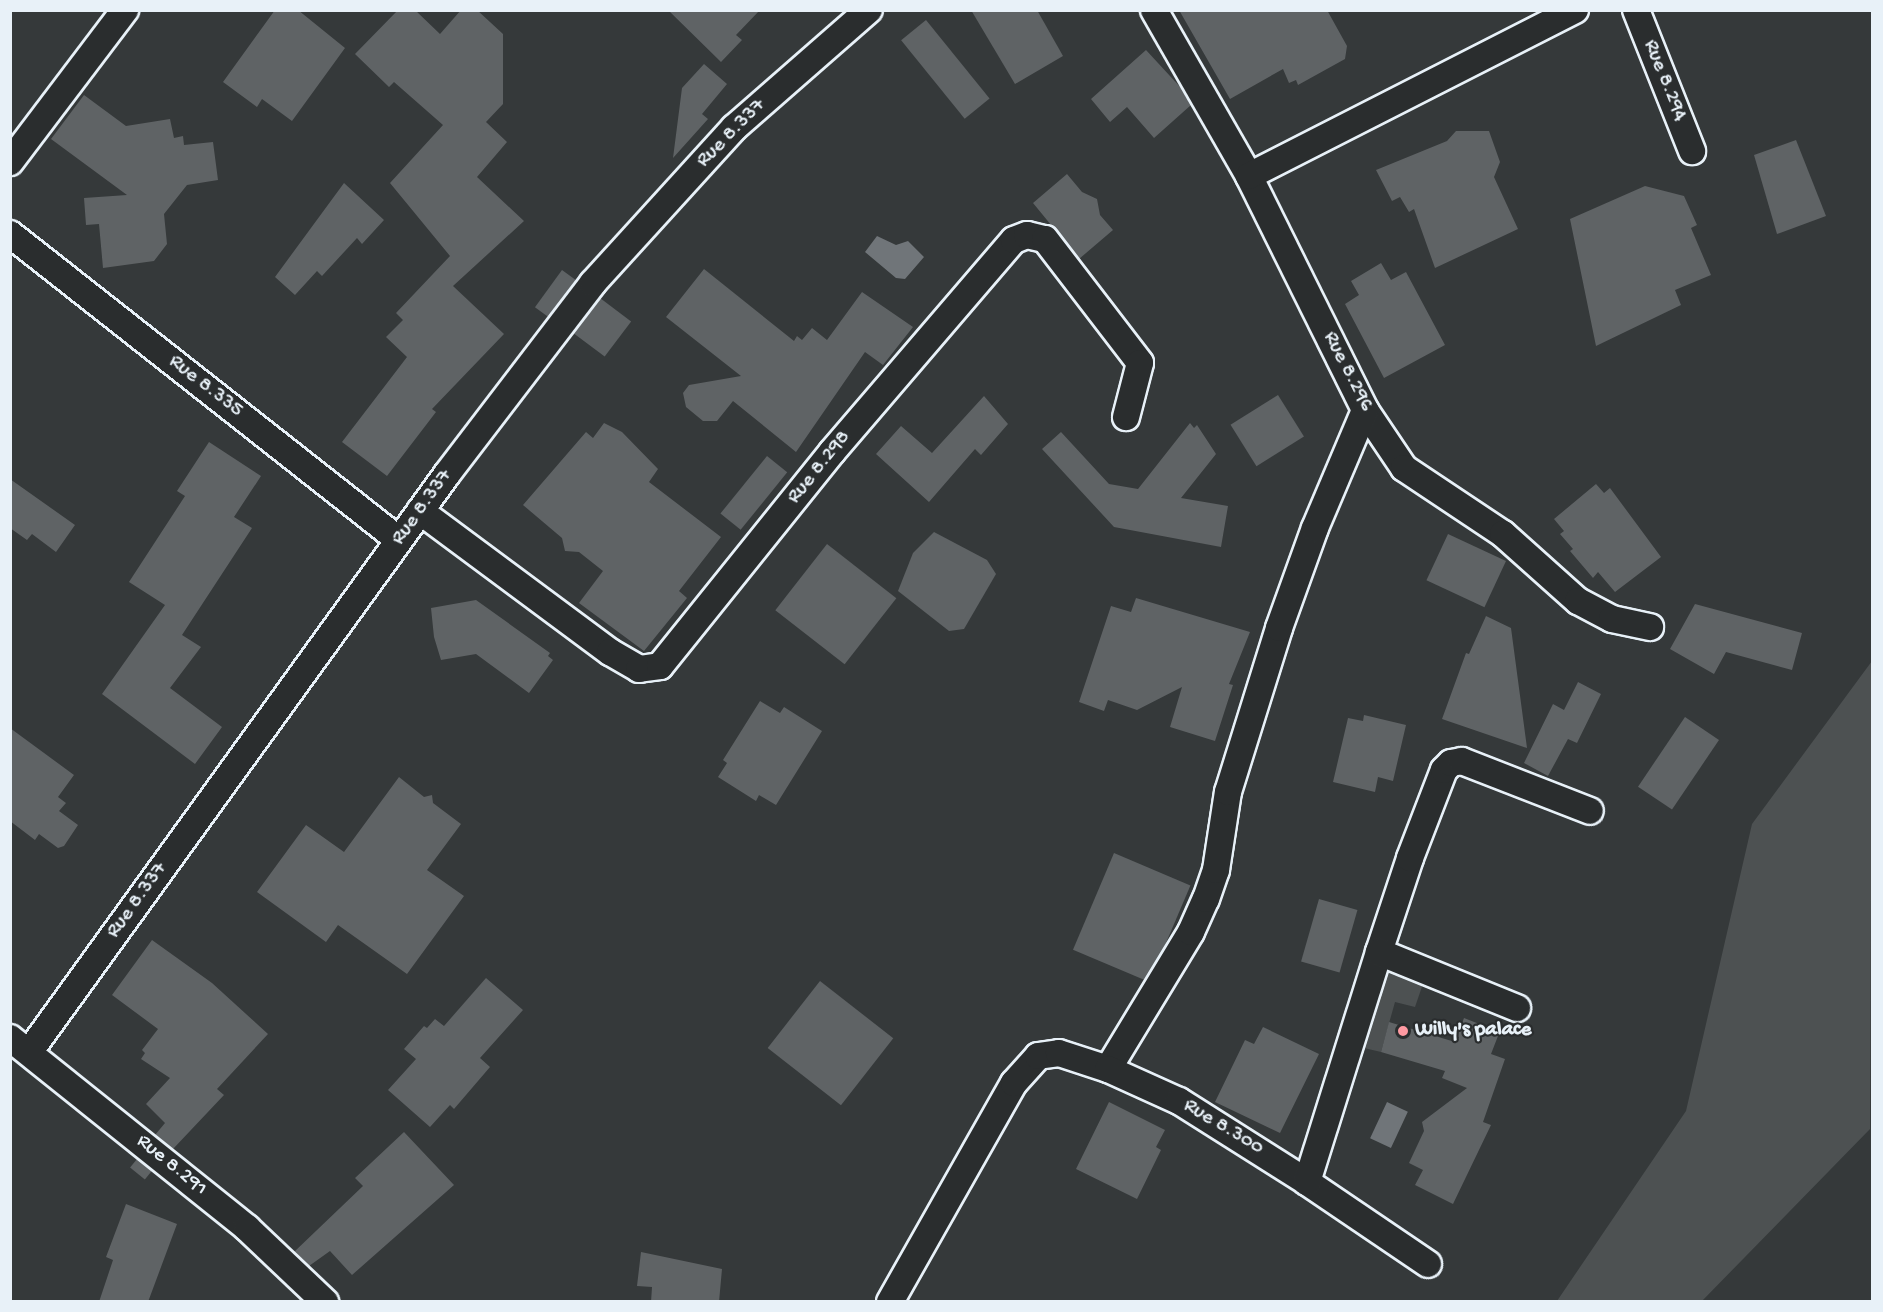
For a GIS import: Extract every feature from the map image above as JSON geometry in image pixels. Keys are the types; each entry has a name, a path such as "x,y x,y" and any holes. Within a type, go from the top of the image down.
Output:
{"street":[{"path":"10,162 125,10"},
{"name":"Rue 8.337","path":"20,1045 593,283 734,128 869,10"},
{"name":"Rue 8.296","path":"1154,10 1249,176 1365,410 1404,468 1503,534 1578,602 1612,619 1650,627"},
{"path":"1249,176 1575,10"},
{"name":"Rue 8.294","path":"1636,10 1692,151"},
{"name":"Rue 8.335","path":"10,234 399,540"},
{"name":"Rue 8.298","path":"420,511 610,652 639,669 660,666 832,452 1014,240 1027,234 1045,239 1140,363 1126,417"},
{"path":"1108,1069 1191,932 1206,899 1220,849 1228,792 1279,628 1315,528 1365,410"},
{"path":"1307,1182 1410,858 1444,770 1451,763 1462,761 1590,811"},
{"path":"1379,952 1516,1008"},
{"name":"Rue 8.291","path":"20,1045 247,1228 325,1302"},
{"name":"Rue 8.300","path":"890,1302 1014,1083 1038,1056 1059,1053 1108,1069 1179,1101 1307,1182 1428,1264"}],"shaded area":[{"path":"877,236 896,245 908,241 924,257 905,279 896,278 865,252"},
{"path":"1872,661 1870,1129 1702,1301 1557,1301 1686,1111 1752,824"},
{"path":"1388,963 1426,975 1415,1007 1395,1002 1381,1052 1364,1048"},
{"path":"1387,1102 1408,1112 1391,1148 1370,1138"}],"building":[{"path":"275,10 298,10 345,48 292,121 262,99 257,107 223,82"},
{"path":"398,10 415,10 440,34 461,10 477,10 503,34 503,104 486,122 507,142 477,177 524,221 453,286 504,334 432,409 436,412 387,476 342,442 407,357 386,337 403,320 396,313 450,256 390,183 443,125 394,82 389,87 355,54"},
{"path":"668,10 760,10 736,35 742,40 721,62"},
{"path":"971,10 1037,10 1063,56 1015,84"},
{"path":"1179,10 1327,10 1347,46 1345,59 1298,85 1296,80 1289,83 1283,69 1230,99"},
{"path":"926,20 990,98 965,119 901,40"},
{"path":"1146,50 1182,89 1191,105 1154,138 1127,107 1110,122 1091,99"},
{"path":"704,64 727,84 702,114 708,119 673,158 682,88"},
{"path":"84,95 126,126 170,119 174,138 183,136 184,145 213,142 218,180 187,185 164,214 167,244 154,261 103,268 99,224 86,225 84,198 127,195 51,139"},
{"path":"1456,131 1489,131 1500,162 1494,177 1518,229 1435,268 1414,209 1409,212 1400,197 1392,201 1376,170 1447,141"},
{"path":"1796,140 1826,216 1777,234 1754,155"},
{"path":"1067,174 1082,192 1097,199 1100,215 1113,230 1079,259 1033,203"},
{"path":"344,183 384,220 362,244 357,238 322,276 317,271 295,295 275,277"},
{"path":"1645,186 1684,196 1697,225 1691,228 1711,275 1675,290 1681,305 1596,346 1570,219"},
{"path":"1381,263 1391,280 1406,272 1445,345 1384,378 1345,304 1359,295 1351,281"},
{"path":"704,269 794,341 797,336 802,340 812,328 827,340 862,292 913,327 883,365 865,352 796,452 733,401 717,421 703,421 686,407 683,393 689,385 741,376 666,317"},
{"path":"562,270 576,280 549,317 535,307"},
{"path":"600,298 631,321 605,357 574,333"},
{"path":"1278,395 1304,437 1256,466 1231,425"},
{"path":"984,396 1008,424 981,455 975,449 929,502 876,454 901,426 932,453"},
{"path":"604,423 622,432 658,469 649,482 721,537 679,591 687,598 644,651 579,603 603,571 579,552 565,551 562,538 523,505 586,432 593,438"},
{"path":"1190,423 1194,428 1197,425 1216,454 1181,498 1228,506 1221,547 1114,527 1042,449 1061,432 1109,484 1138,489"},
{"path":"209,442 261,476 234,517 252,528 182,635 201,647 170,688 222,727 195,764 102,694 165,605 129,582 185,496 177,491"},
{"path":"767,456 787,472 741,530 720,514"},
{"path":"10,479 75,525 56,552 32,534 27,540 10,528"},
{"path":"1596,484 1604,493 1610,488 1661,557 1615,592 1598,572 1593,578 1570,551 1573,549 1560,534 1564,531 1554,519"},
{"path":"934,532 987,560 996,574 964,629 949,631 898,591 913,553"},
{"path":"1448,534 1506,561 1484,607 1426,580"},
{"path":"827,544 896,598 845,664 775,610"},
{"path":"1136,598 1250,632 1229,684 1233,685 1215,741 1170,727 1182,687 1137,710 1108,700 1104,711 1079,702 1111,606 1131,612"},
{"path":"476,600 550,653 548,656 553,660 529,693 476,654 441,660 434,637 431,608"},
{"path":"1695,604 1802,633 1792,670 1726,652 1714,674 1670,649"},
{"path":"1486,616 1511,628 1527,748 1442,719 1466,653 1469,654"},
{"path":"1578,682 1601,694 1577,743 1568,739 1548,776 1524,763 1553,704 1564,710"},
{"path":"760,701 780,713 784,707 822,731 776,805 759,795 756,801 718,777 727,763 723,760"},
{"path":"1364,715 1406,725 1393,781 1378,777 1375,792 1333,782 1348,718 1363,721"},
{"path":"1685,717 1719,740 1672,810 1638,787"},
{"path":"10,728 74,775 58,797 66,803 59,811 78,825 64,846 58,848 39,834 35,840 10,821"},
{"path":"399,777 424,797 432,795 433,803 461,824 427,870 464,896 407,974 338,925 326,942 257,892 306,825 344,852"},
{"path":"1114,853 1190,885 1149,982 1073,950"},
{"path":"1319,899 1357,910 1340,973 1301,961"},
{"path":"152,940 212,983 268,1034 217,1089 224,1095 173,1149 155,1135 165,1123 146,1104 170,1078 141,1059 145,1053 142,1050 158,1029 112,995"},
{"path":"486,978 523,1010 480,1058 490,1067 454,1109 450,1105 430,1127 388,1090 416,1059 404,1049 424,1026 427,1028 435,1019 444,1026"},
{"path":"820,981 893,1038 841,1105 768,1048"},
{"path":"1464,1018 1492,1029 1491,1034 1498,1036 1491,1054 1505,1059 1483,1122 1491,1125 1453,1204 1415,1185 1423,1170 1409,1163 1424,1131 1422,1122 1467,1088 1442,1078 1445,1071 1381,1052 1389,1022 1455,1042"},
{"path":"1263,1027 1319,1054 1280,1133 1215,1102 1245,1040 1254,1044"},
{"path":"1109,1102 1165,1130 1156,1147 1161,1150 1137,1199 1076,1169"},
{"path":"404,1132 454,1185 352,1275 330,1251 309,1266 294,1252 363,1186 355,1178"},
{"path":"137,1159 152,1171 145,1180 130,1168"},
{"path":"126,1204 177,1224 148,1302 99,1302 113,1260 106,1257"},
{"path":"641,1252 722,1269 719,1302 651,1302 652,1287 637,1286"}],"place":[{"name":"Willy's palace","path":"1403,1031"}]}
